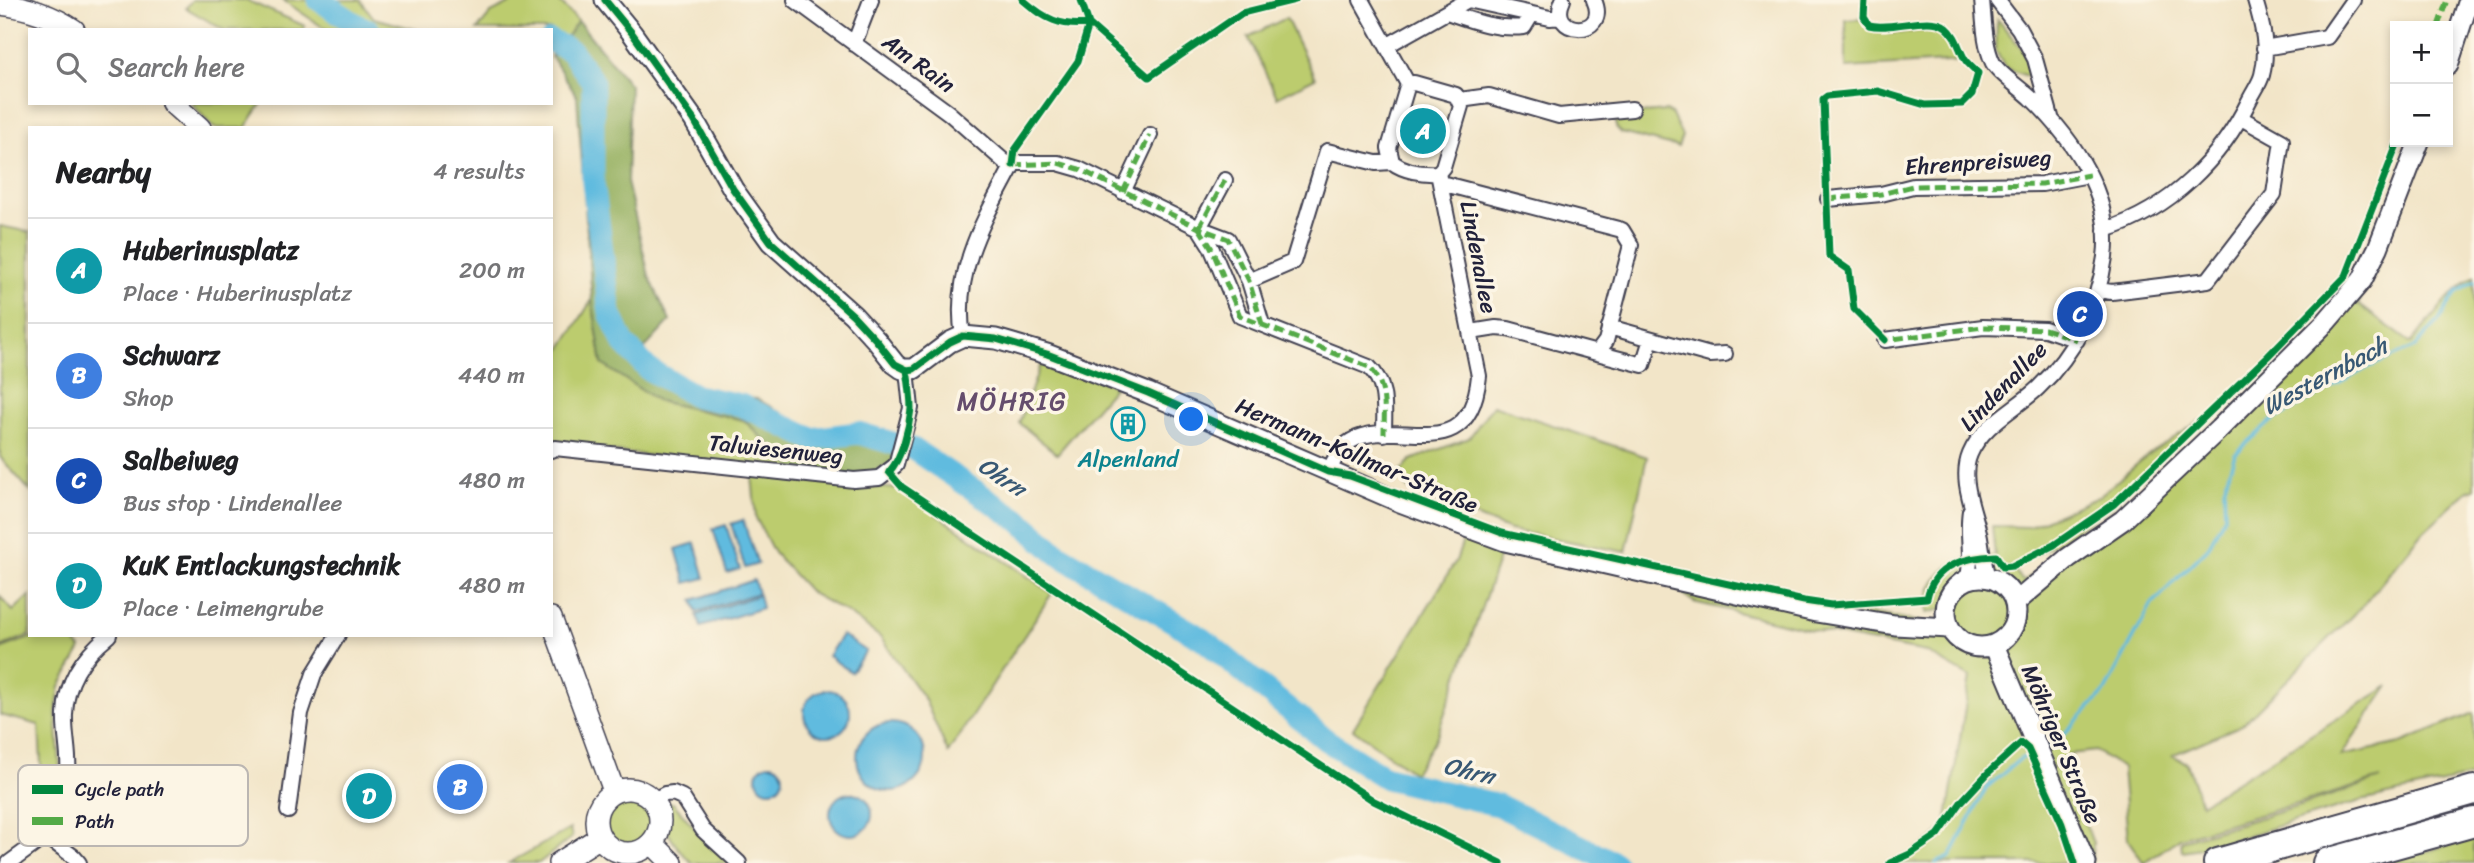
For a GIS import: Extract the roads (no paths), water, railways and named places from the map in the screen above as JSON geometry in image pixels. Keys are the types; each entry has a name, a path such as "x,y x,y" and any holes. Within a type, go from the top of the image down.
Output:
{"highway":[{"path":"2218,863 2474,790"},
{"path":"2327,863 2474,822"}],"main road":[{"path":"0,5 41,6 71,28"},
{"path":"174,105 198,126"},
{"path":"553,623 614,791"},
{"path":"638,790 653,800 661,822 652,844 636,852 624,853 613,850 600,837 595,823 598,808 614,791 638,790"},
{"path":"559,863 600,837"},
{"path":"652,844 672,863"}],"street":[{"path":"605,0 694,120 733,189 771,242 853,316 895,364 907,370 920,365 950,342 963,336 961,299 968,257 1013,165 1058,163 1079,169 1199,228 1228,239 1249,281 1262,324"},
{"name":"Am Rain","path":"796,0 949,113 997,157 1013,165"},
{"path":"854,44 871,0"},
{"path":"1361,0 1408,84"},
{"path":"1388,45 1468,0 1501,3 1532,14 1550,18 1561,17"},
{"path":"1563,0 1560,6 1561,17 1572,28 1589,26 1597,12 1594,0"},
{"name":"Lindenallee","path":"1982,0 1987,43 1994,64 2052,118 2077,152 2090,175 2105,230 2105,256 2098,290 2089,318 2077,340 2038,388 1994,424 1977,441 1969,455 1967,471 1970,506 2002,589"},
{"name":"Lindenallee","path":"1997,0 2019,29 2035,59 2052,118"},
{"path":"2105,230 2120,225 2166,200 2196,177 2241,118 2262,75 2263,26 2255,0"},
{"path":"2264,48 2328,37 2353,0"},
{"path":"2453,50 2469,0"},
{"path":"1447,12 1506,29 1524,27 1532,14"},
{"path":"1408,84 1414,83 1456,95 1460,100 1461,106 1439,178"},
{"path":"1408,84 1389,148 1392,162 1398,167 1622,230 1631,245 1606,341 1597,353"},
{"path":"1460,100 1489,96 1559,116 1632,109"},
{"path":"2098,290 2112,292 2208,280 2274,194 2282,141 2241,118"},
{"path":"1124,192 1150,135"},
{"path":"2002,589 2015,621 2010,632 1994,645 1984,648 1972,647 1962,642 1949,628 1946,607 1957,586 1968,580 2002,589 2068,558 2123,520 2326,322 2362,279 2378,248 2417,147"},
{"path":"1249,281 1293,262 1327,151 1376,163 1392,162"},
{"name":"Ehrenpreisweg","path":"1829,199 1881,194 1913,186 2042,184 2090,175"},
{"name":"Lindenallee","path":"1328,472 1337,455 1352,441 1361,437 1442,432 1464,418 1477,393 1479,376 1439,178"},
{"path":"1199,228 1225,180"},
{"path":"1199,228 1211,247 1240,316 1369,367 1380,378 1384,404 1384,434"},
{"path":"1609,327 1710,355 1725,354"},
{"path":"1885,340 1983,327 2045,329 2077,340"},
{"path":"1471,332 1508,329 1643,365 1651,339"},
{"name":"Hermann-Kollmar-Straße","path":"963,336 996,339 1047,354 1168,401 1328,472 1505,541 1834,615 1895,625 1949,628"},
{"name":"Talwiesenweg","path":"553,450 620,454 855,480 879,478 896,465 909,422 911,408 907,370"},
{"path":"1968,580 1970,572 1967,530 1970,506"},
{"path":"1834,615 1927,613 1946,607"},
{"path":"68,765 65,715 68,695 75,674 90,650 106,637"},
{"path":"288,811 301,713 314,674 337,637"},
{"name":"Möhriger Straße","path":"1994,645 2086,863"},
{"path":"653,800 673,793 682,797 703,830 739,863"},
{"path":"9,863 33,846"},
{"path":"59,846 79,863"}],"water":[{"path":"743,520 758,564 745,568 731,524"},
{"path":"726,525 740,569 727,573 713,529"},
{"path":"695,543 705,578 686,583 676,549"},
{"path":"754,580 758,593 697,612 693,600"},
{"path":"759,595 762,608 701,627 697,615"},
{"path":"842,635 866,651 851,672 828,656"},
{"path":"827,690 843,697 850,713 843,729 827,736 811,729 804,713 811,697"},
{"path":"891,723 904,726 915,733 922,744 925,757 922,770 915,781 904,788 891,791 878,788 867,781 860,770 857,757 860,744 867,733 878,726"},
{"path":"770,764 779,768 783,777 779,786 770,790 761,786 757,777 761,768"},
{"path":"851,793 866,799 872,814 866,829 851,835 836,829 830,814 836,799"}],"waterway":[{"name":"Ohrn","path":"319,0 364,28"},
{"name":"Ohrn","path":"553,42 571,51 593,82 593,182 610,313 623,342 648,369 696,396 741,405 812,439 858,433 913,449 1020,521 1058,554 1203,639 1326,740 1386,778 1498,805 1615,863"},
{"name":"Westernbach","path":"2044,748 2057,741 2104,693 2152,604 2208,548 2225,515 2224,488 2235,454 2273,420 2367,368 2415,347 2437,323 2457,292 2474,282"},
{"name":"Westernbach","path":"1936,863 1950,857 1986,788 2020,759 2034,753"}],"place":[{"name":"Huberinusplatz","path":"1423,131"},
{"name":"Salbeiweg","path":"2080,314"},
{"name":"Alpenland","path":"1128,424"},
{"name":"Schwarz","path":"460,787"},
{"name":"KuK Entlackungstechnik","path":"369,796"}],"district":[{"name":"MÖHRIG","path":"1012,401"}]}
